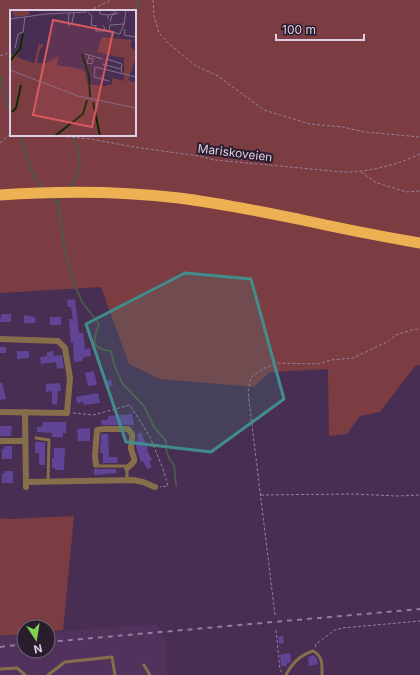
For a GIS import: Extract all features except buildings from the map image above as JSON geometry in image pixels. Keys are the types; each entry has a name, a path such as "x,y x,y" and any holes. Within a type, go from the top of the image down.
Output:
{"highway":[{"path":"0,191 47,188 91,188 180,194 236,202 340,224 420,238"},
{"path":"0,195 105,192 179,198 242,208 420,243"}],"street":[{"path":"0,339 58,341 65,348 70,378 67,413 0,412"},
{"path":"25,412 26,485 48,481 127,480 143,482 155,487"},
{"path":"96,464 97,430 126,429 130,430 132,434 131,448 135,459 134,462 127,468"},
{"path":"0,441 25,441"}],"lane":[{"path":"36,438 49,440 48,481"},
{"path":"96,464 100,466 122,465 127,468 127,480"},
{"path":"285,675 297,659 313,651 319,654 322,666 322,675"},
{"path":"48,675 65,662 112,657 115,675"},
{"path":"144,665 150,675"},
{"path":"0,669 17,668 25,675"}],"path":[{"path":"91,10 111,0"},
{"path":"153,0 154,16 159,33 169,44 196,66 218,76 264,110 310,124 343,127 365,132 420,137"},
{"path":"0,56 10,52"},
{"path":"0,143 10,134"},
{"name":"Mariskoveien","path":"58,136 91,139 216,160 343,172 361,172 403,161 420,154"},
{"path":"361,172 377,184 407,192 420,192"},
{"path":"275,615 248,392 251,377 276,363 318,364 331,360 353,358 387,342 396,335 411,330 420,329"},
{"path":"260,495 420,495"},
{"path":"313,651 316,644 335,630 342,628 420,621"},
{"path":"276,630 280,670 285,675"}],"highlighted area":[{"path":"185,273 251,279 284,399 211,452 126,442 86,324"}],"shaded area":[{"path":"0,0 420,0 420,365 415,366 380,412 360,416 347,434 329,436 328,369 270,372 254,387 160,379 129,364 101,287 0,293"},
{"path":"74,516 63,630 56,631 56,619 16,619 16,635 0,636 0,518 9,519"},
{"path":"157,624 167,642 167,675 0,675 0,637 16,635 16,659 56,659 56,631"}],"waterway":[{"path":"135,10 139,0"},
{"path":"0,75 10,111"},
{"path":"19,136 35,179 45,189"},
{"path":"69,188 74,181 80,163 73,136"},
{"path":"52,196 58,203"},
{"path":"63,196 58,203 64,247 74,283 82,302 99,324 95,335 96,346 104,350 111,351 114,364 122,383 144,406 154,427 166,441 167,454 174,465 176,485"}],"railway":[{"path":"56,641 420,609"},
{"path":"0,647 16,645"}]}
